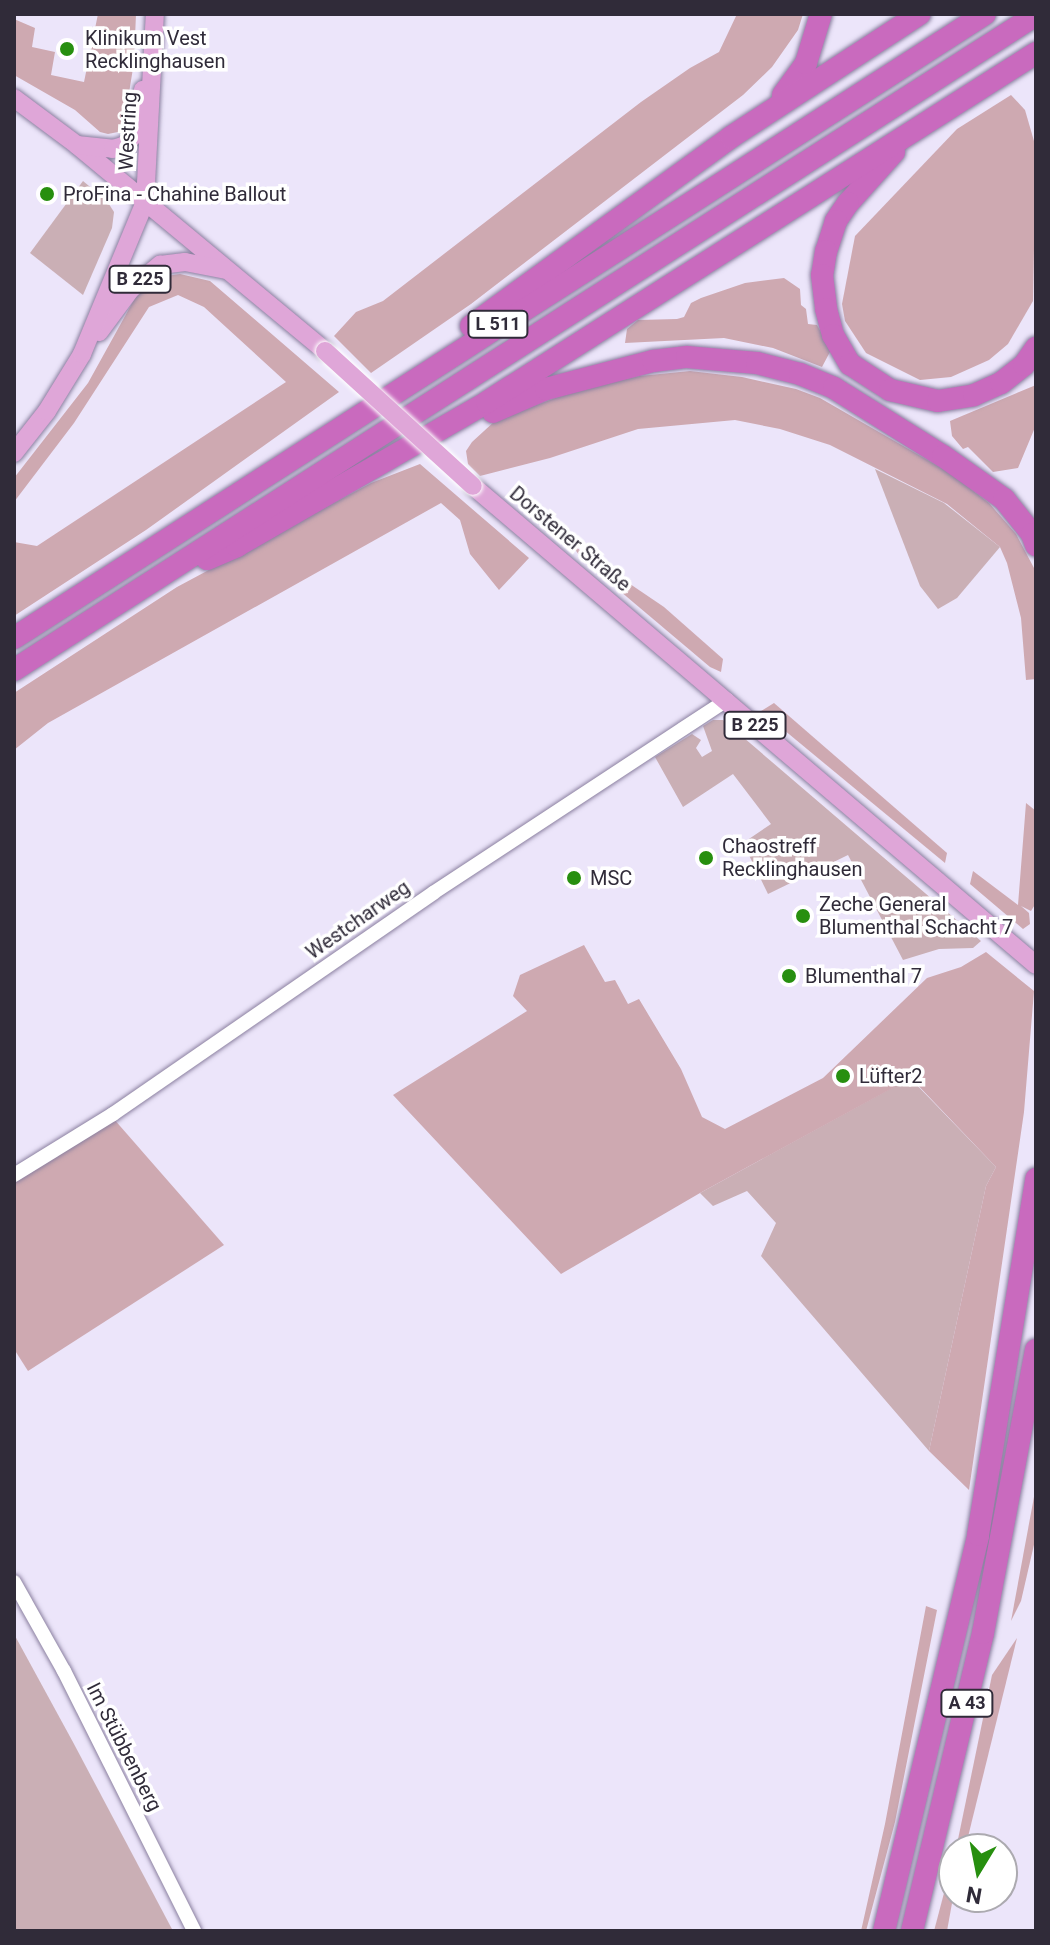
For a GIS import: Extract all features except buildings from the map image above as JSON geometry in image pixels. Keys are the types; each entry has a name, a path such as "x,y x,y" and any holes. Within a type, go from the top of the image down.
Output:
{"highway":[{"path":"731,137 786,92 806,63 821,14"},
{"path":"397,389 460,334 558,260 731,137 920,14"},
{"name":"L 511","path":"14,638 397,389 985,14"},
{"name":"L 511","path":"14,670 1036,15"},
{"path":"151,583 237,546 487,402 1036,53"},
{"path":"924,123 866,180 836,221 822,275 833,335 850,364 890,390 938,401 974,395 1001,383 1024,365 1036,348"},
{"path":"365,471 396,462 546,389 653,361 725,358 800,374 868,408 1004,499 1032,534 1036,545"},
{"name":"A 43","path":"884,1931 978,1535 1036,1179"},
{"name":"A 43","path":"912,1931 983,1633 1036,1350"}],"main road":[{"path":"77,145 113,149 125,145 135,134 154,19"},
{"name":"Westring","path":"82,354 145,202 154,19"},
{"name":"Dorstener Straße","path":"14,98 77,145 325,351 473,486 1036,965"},
{"name":"B 225","path":"82,354 148,272 171,262 228,271"},
{"path":"14,453 47,411 82,354"}],"street":[{"name":"Westcharweg","path":"14,1175 113,1114 433,893 727,700"},
{"name":"Im Stübbenberg","path":"14,1582 64,1671 194,1931"}],"shaded area":[{"path":"98,14 136,14 134,62 124,124 118,132 108,134 100,132 75,110 14,75 14,19 35,28 32,47 55,52 51,75 84,82"},
{"path":"737,14 803,14 798,30 772,67 743,95 471,304 371,373 334,336 356,312 383,301 641,102 719,52"},
{"path":"1011,95 1025,110 1036,148 1033,301 1008,344 989,360 951,377 920,380 866,353 845,321 842,304 855,236 957,129"},
{"path":"83,181 107,201 114,212 112,228 83,295 30,253"},
{"path":"180,274 210,281 339,392 146,530 14,616 14,542 37,546 286,382 204,307 178,295 149,307 74,423 14,502 14,478 88,383 140,289 159,277"},
{"path":"784,278 800,289 801,305 806,309 808,324 817,325 831,350 822,367 773,348 724,338 625,343 627,329 638,320 684,317 691,303 701,298 745,283"},
{"path":"690,371 742,377 796,389 820,398 950,473 989,503 1016,534 1034,568 1036,679 1026,680 1021,618 1000,547 947,504 830,445 780,429 735,420 638,429 550,458 480,476 468,464 466,451 496,420 577,390 640,376"},
{"path":"1036,385 1036,425 1018,468 993,472 968,447 963,449 952,436 950,421"},
{"path":"420,464 529,558 499,590 470,554 460,520 441,503 48,723 14,750 14,693 177,587 371,483"},
{"path":"875,469 944,503 1000,547 957,598 938,609 920,586"},
{"path":"571,544 664,607 723,659 721,672 710,667 582,559"},
{"path":"774,703 947,853 945,863 761,711"},
{"path":"713,720 723,720 981,941 973,948 939,949 903,960 848,855 768,894 743,843 771,824 733,774 683,807 655,757 692,734 701,740 696,748 702,757 712,751 703,726"},
{"path":"1026,803 1036,811 1036,903 1031,911 1021,906 1029,913 1030,924 1023,929 970,884 973,871 1018,905"},
{"path":"584,945 605,982 615,980 628,1004 639,999 681,1069 702,1117 725,1129 823,1078 927,978 961,967 986,952 1034,991 1024,1112 969,1490 929,1451 986,1186 996,1167 911,1078 700,1193 561,1274 393,1095 527,1011 513,996 520,975"},
{"path":"910,1078 996,1167 986,1186 929,1451 761,1256 776,1223 747,1191 713,1206 700,1193"},
{"path":"113,1118 224,1245 28,1371 14,1349 14,1181"},
{"path":"1036,1486 1036,1536 1021,1601 1011,1621"},
{"path":"926,1606 937,1610 895,1822 866,1931 861,1931 885,1824"},
{"path":"14,1634 74,1744 173,1931 14,1931"},
{"path":"1017,1638 969,1833 959,1833 992,1675"},
{"path":"939,1913 950,1913 947,1931 934,1931"}],"place":[{"name":"Klinikum Vest Recklinghausen","path":"67,49"},
{"name":"ProFina - Chahine Ballout","path":"47,194"},
{"name":"Chaostreff Recklinghausen","path":"706,858"},
{"name":"MSC","path":"574,878"},
{"name":"Zeche General Blumenthal Schacht 7","path":"803,916"},
{"name":"Blumenthal 7","path":"789,976"},
{"name":"Lüfter2","path":"843,1076"}]}
